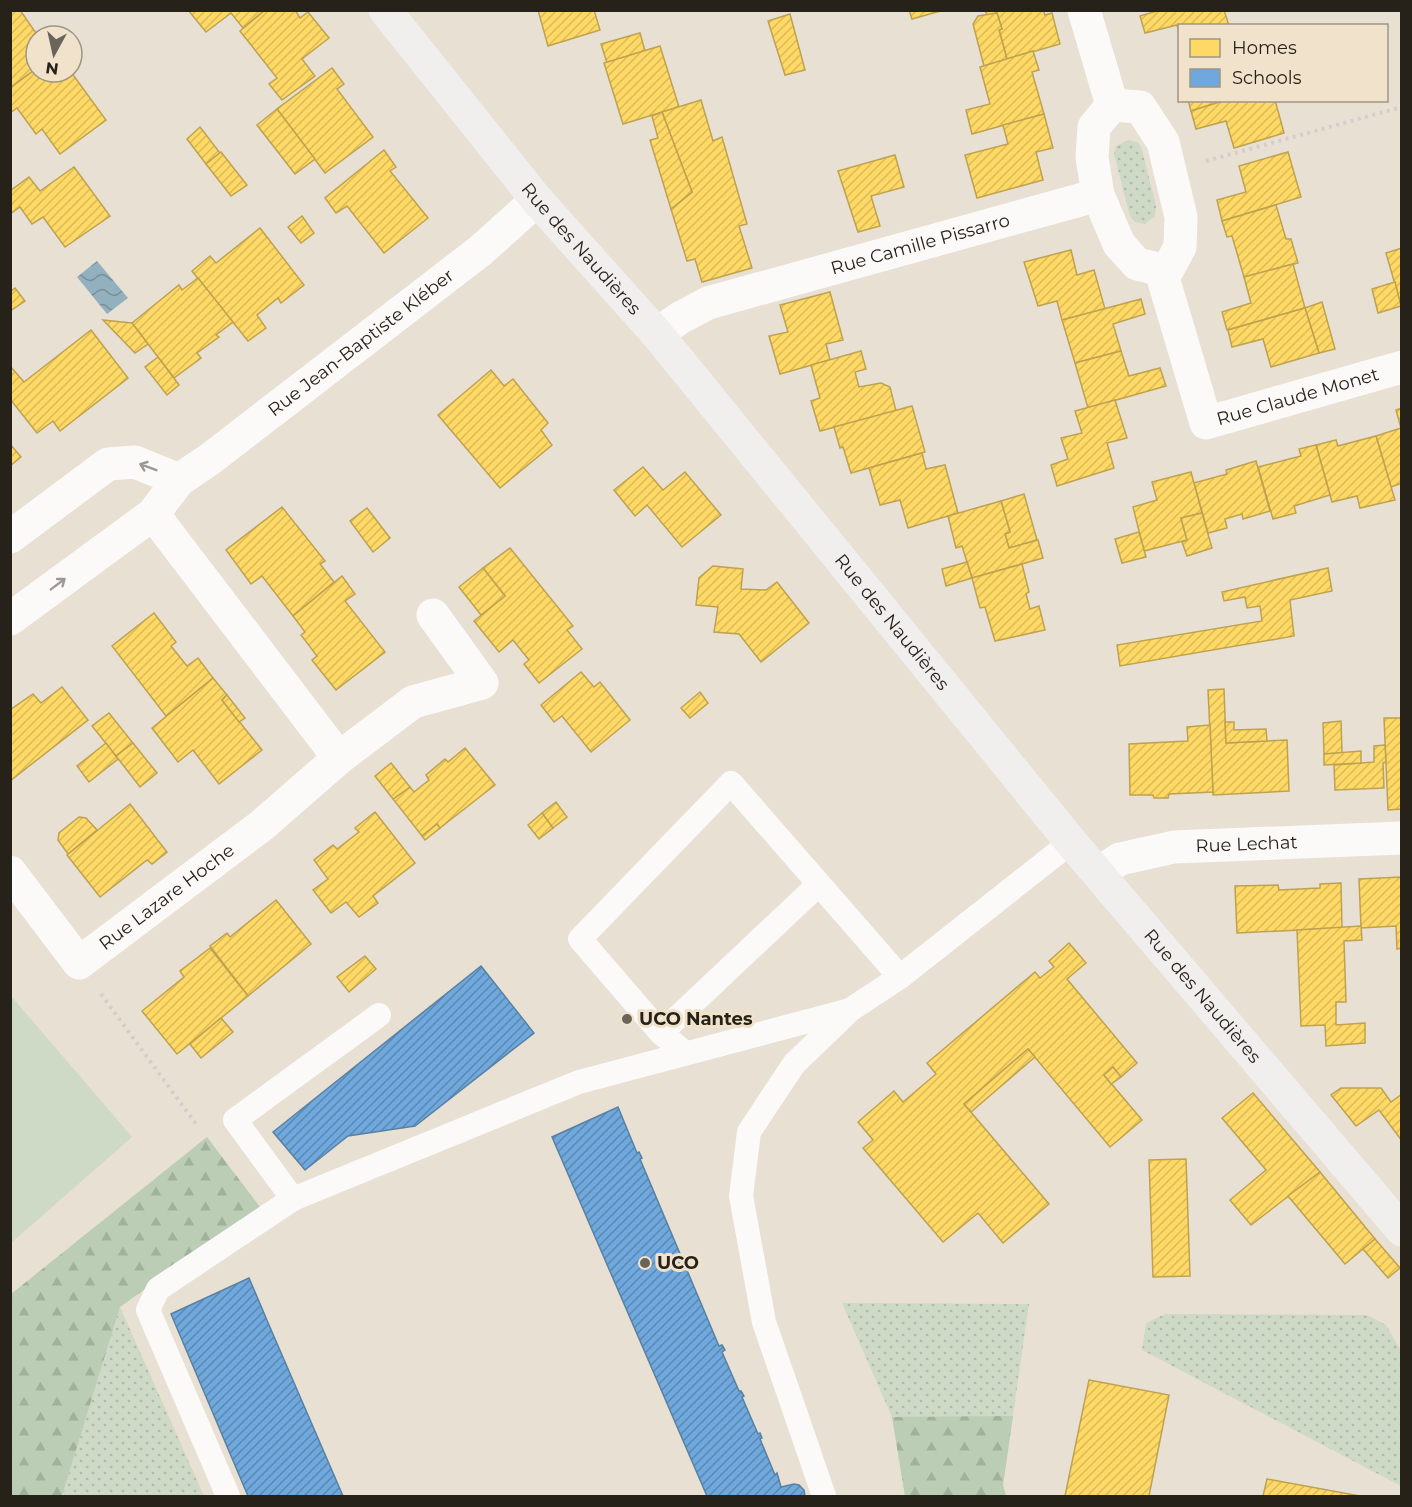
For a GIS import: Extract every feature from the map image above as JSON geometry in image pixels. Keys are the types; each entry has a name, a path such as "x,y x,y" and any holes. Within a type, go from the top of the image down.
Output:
{"street":[{"name":"Rue des Naudières","path":"385,10 537,200 657,334 1071,842 1401,1230"},
{"path":"1084,10 1112,105"},
{"path":"1112,105 1140,107 1163,142 1172,171 1181,217 1180,247 1167,271 1137,264 1119,244 1098,195 1092,157 1094,127 1112,105"},
{"name":"Rue Camille Pissarro","path":"657,334 708,303 1098,195"},
{"name":"Rue Jean-Baptiste Kléber","path":"10,619 153,514 179,480 210,459 480,251 537,200"},
{"name":"Rue Claude Monet","path":"1161,271 1206,423 1401,367"},
{"path":"10,537 108,464 135,462 179,480"},
{"path":"153,514 339,758"},
{"name":"Rue Lazare Hoche","path":"79,963 261,826 339,758 413,702 482,683 433,615"},
{"name":"Rue Lechat","path":"1098,873 1120,859 1174,847 1401,838"},
{"path":"10,873 79,963"}],"lane":[{"path":"685,1053 661,1033 580,939 730,783 900,977"},
{"path":"824,1497 764,1322 741,1196 749,1132 794,1064 850,1010 900,977 1071,842"},
{"path":"661,1033 819,884"},
{"path":"228,1497 148,1310 158,1289 292,1199 579,1082 850,1010"},
{"path":"292,1199 235,1120 379,1015"}],"path":[{"path":"1172,171 1401,107"},
{"path":"79,963 196,1124"}],"green space":[{"path":"1129,140 1139,143 1142,150 1156,206 1155,216 1145,224 1135,222 1130,216 1114,154 1116,146"},
{"path":"11,996 132,1137 10,1243"},
{"path":"207,1137 260,1207 120,1307 62,1496 11,1496 11,1294"},
{"path":"842,1303 1029,1304 1003,1485 1006,1496 905,1496 892,1417"},
{"path":"120,1307 204,1496 62,1496"},
{"path":"1165,1314 1367,1315 1386,1325 1401,1351 1401,1486 1142,1350 1146,1323"},
{"path":"1013,1416 1003,1485 1006,1496 905,1496 892,1417"}],"water":[{"path":"97,261 128,298 107,314 77,277"}],"building: Homes":[{"path":"10,10 20,10 30,24 24,24 24,78 10,88"},
{"path":"188,10 265,10 243,28 231,13 206,32"},
{"path":"265,10 295,10 300,18 308,12 329,38 302,59 315,76 282,100 269,84 277,78 240,31"},
{"path":"538,10 594,10 600,30 548,46"},
{"path":"909,10 944,10 912,19"},
{"path":"985,10 1043,10 1045,15 1052,13 1060,44 1007,59 997,13 987,16"},
{"path":"1160,10 1224,10 1228,24 1178,24 1178,29 1177,25 1145,33 1140,16"},
{"path":"997,13 1007,59 984,66 973,24 978,16"},
{"path":"790,14 805,70 785,75 768,21"},
{"path":"640,33 645,51 607,63 601,44"},
{"path":"660,46 679,107 623,124 604,63"},
{"path":"1033,51 1039,70 1032,72 1044,114 972,134 966,110 990,104 980,67"},
{"path":"332,68 344,84 337,89 373,137 325,173 277,109"},
{"path":"24,78 24,84 80,84 106,120 60,154 42,129 36,134 17,108 10,113 10,88"},
{"path":"701,100 713,141 722,137 747,224 739,226 752,268 702,282 695,259 687,261 671,209 692,192 662,112"},
{"path":"1189,102 1220,102 1191,111"},
{"path":"1220,102 1276,102 1284,133 1234,148 1226,121 1196,129 1191,111"},
{"path":"277,109 315,159 295,174 257,125"},
{"path":"662,112 692,192 671,209 650,140 658,138 652,116"},
{"path":"1044,114 1053,148 1036,152 1043,180 977,198 965,155 1008,144 1003,125"},
{"path":"200,127 220,153 206,164 187,139"},
{"path":"384,150 396,167 390,171 428,218 384,253 347,206 336,213 325,198"},
{"path":"221,152 247,185 231,196 206,164"},
{"path":"1288,152 1301,197 1222,221 1217,200 1246,192 1239,166"},
{"path":"895,155 904,187 871,196 880,226 858,232 838,171"},
{"path":"74,167 110,216 65,247 43,217 32,224 20,207 10,214 10,191 29,177 40,191"},
{"path":"1276,205 1286,239 1291,239 1298,263 1244,277 1232,236 1227,237 1222,221"},
{"path":"302,216 314,233 301,243 288,227"},
{"path":"260,228 304,285 281,303 278,298 257,315 266,328 248,341 192,271 210,256 216,263"},
{"path":"1402,248 1402,309 1386,253"},
{"path":"1071,250 1077,275 1094,270 1105,309 1062,320 1057,301 1038,306 1024,262"},
{"path":"1293,264 1305,308 1227,330 1222,312 1251,303 1244,277"},
{"path":"198,278 233,322 216,335 219,337 197,353 201,358 174,378 132,323 179,285 182,290"},
{"path":"1395,282 1401,306 1378,313 1372,289"},
{"path":"15,288 25,301 10,311 10,292"},
{"path":"830,292 843,340 826,344 830,360 780,374 769,336 788,332 780,305"},
{"path":"1141,299 1145,314 1113,324 1121,351 1075,363 1062,320"},
{"path":"1322,302 1335,349 1319,353 1305,308"},
{"path":"1305,308 1319,353 1271,367 1263,339 1232,347 1228,330"},
{"path":"103,320 132,323 148,344 135,353"},
{"path":"91,330 128,378 60,431 53,421 37,433 10,399 10,366 24,382"},
{"path":"861,351 866,369 855,372 859,387 881,383 890,387 896,411 820,431 811,401 820,398 811,365"},
{"path":"1121,351 1129,376 1160,368 1166,386 1088,408 1075,363"},
{"path":"158,357 179,385 167,395 145,367"},
{"path":"491,370 504,386 513,379 548,423 541,430 552,445 500,488 438,415"},
{"path":"1115,400 1127,438 1107,443 1114,468 1057,486 1051,465 1068,459 1061,438 1082,433 1075,411"},
{"path":"912,406 925,452 851,473 834,427"},
{"path":"1402,408 1402,483 1391,487 1376,436 1401,428 1396,410"},
{"path":"1376,436 1395,500 1360,508 1357,496 1332,502 1316,445 1336,440 1338,446"},
{"path":"10,444 21,457 10,466"},
{"path":"1316,445 1330,495 1294,506 1296,513 1273,519 1258,467 1301,456 1299,449"},
{"path":"922,453 926,469 945,465 958,513 908,528 900,500 880,505 869,468"},
{"path":"1256,461 1270,511 1243,519 1242,514 1225,519 1227,528 1208,533 1194,483 1227,474 1226,470"},
{"path":"643,467 663,490 685,472 721,515 682,547 647,505 635,516 614,490"},
{"path":"1191,472 1202,513 1181,518 1187,540 1144,551 1133,507 1157,500 1152,482"},
{"path":"1024,494 1037,540 1009,548 1005,534 1010,532 1001,501"},
{"path":"1001,501 1010,532 1005,534 1009,548 1038,540 1043,558 972,578 962,546 956,548 948,516"},
{"path":"282,507 325,561 320,564 334,582 293,616 262,576 251,584 226,550"},
{"path":"367,508 390,538 373,552 350,521"},
{"path":"1202,513 1212,548 1187,556 1182,542 1187,540 1181,518"},
{"path":"1139,532 1146,557 1122,563 1115,539"},
{"path":"510,548 573,626 567,630 582,649 539,683 524,664 529,660 513,640 499,652 474,621 505,596 483,568"},
{"path":"967,562 972,578 946,586 942,569"},
{"path":"1022,564 1029,592 1026,594 1030,609 1039,606 1045,630 995,641 985,607 980,608 972,578"},
{"path":"713,566 743,569 741,589 766,590 777,582 809,623 761,662 739,634 714,632 718,607 696,605 699,578"},
{"path":"483,568 505,596 481,615 459,587"},
{"path":"1328,568 1332,591 1290,600 1294,636 1120,666 1117,645 1262,621 1260,606 1247,608 1245,597 1224,601 1222,592"},
{"path":"342,576 355,594 345,601 385,652 336,690 312,660 317,656 301,635 305,632 293,616"},
{"path":"154,613 176,642 171,646 187,666 198,658 213,678 166,716 112,646"},
{"path":"581,672 594,687 600,682 630,720 591,752 562,716 554,722 541,705"},
{"path":"213,678 227,695 222,700 262,750 219,784 193,750 178,762 152,728"},
{"path":"62,687 88,720 10,781 10,710 33,694 41,703"},
{"path":"1224,689 1226,743 1287,740 1289,791 1213,795 1208,690"},
{"path":"700,692 708,703 690,718 681,708"},
{"path":"227,695 245,718 239,722 222,700"},
{"path":"109,713 133,743 116,756 92,726"},
{"path":"1384,718 1402,718 1402,809 1388,810"},
{"path":"1341,721 1342,753 1324,754 1323,723"},
{"path":"1225,722 1234,722 1234,730 1266,729 1267,741 1226,743"},
{"path":"1210,725 1213,792 1169,794 1168,798 1154,798 1153,795 1130,795 1129,744 1188,741 1187,727"},
{"path":"106,743 118,759 89,782 77,766"},
{"path":"133,743 157,773 140,787 116,756"},
{"path":"1385,745 1384,788 1335,790 1334,765 1374,762 1374,746"},
{"path":"465,748 495,785 440,828 437,824 422,836 393,799 410,787 414,792 429,780 426,775 445,759 448,762"},
{"path":"1361,751 1361,763 1324,765 1324,754"},
{"path":"391,763 410,787 393,799 375,776"},
{"path":"556,802 567,817 553,828 542,813"},
{"path":"130,804 167,852 152,864 147,860 100,897 67,855"},
{"path":"375,812 415,863 373,896 378,903 359,917 346,902 331,913 313,890 328,879 314,860 333,845 337,849 359,832 355,828"},
{"path":"542,813 553,828 539,839 528,825"},
{"path":"79,817 86,818 97,830 68,854 58,840 59,833"},
{"path":"437,824 440,828 425,840 422,836"},
{"path":"1402,877 1402,948 1397,949 1396,926 1361,928 1359,879"},
{"path":"1341,883 1342,928 1237,933 1235,886 1278,885 1279,890 1320,888 1320,884"},
{"path":"276,900 311,944 248,996 210,946 227,933 230,937"},
{"path":"1361,926 1362,940 1344,941 1346,1002 1336,1002 1336,1025 1365,1023 1365,1043 1326,1046 1325,1025 1301,1026 1297,930"},
{"path":"1069,943 1086,963 1067,979 1137,1063 1121,1077 1113,1067 1104,1075 1142,1120 1110,1147 1028,1049 964,1104 1049,1204 1003,1243 978,1213 943,1242 863,1148 873,1140 858,1122 894,1091 903,1102 936,1074 927,1063 1035,972 1040,978 1054,967 1049,961"},
{"path":"210,948 248,996 177,1054 142,1011 184,977 180,971"},
{"path":"365,956 376,969 349,992 337,977"},
{"path":"221,1018 233,1032 201,1058 190,1044"},
{"path":"1028,1049 1035,1057 971,1112 964,1104"},
{"path":"1113,1067 1121,1077 1111,1084 1104,1075"},
{"path":"1341,1088 1381,1088 1391,1102 1402,1094 1402,1141 1379,1110 1356,1126 1331,1095"},
{"path":"1253,1093 1320,1172 1251,1225 1230,1200 1266,1170 1222,1118"},
{"path":"1186,1159 1190,1276 1153,1277 1149,1160"},
{"path":"1320,1172 1375,1239 1345,1264 1288,1196"},
{"path":"1375,1239 1400,1268 1388,1278 1363,1249"},
{"path":"1089,1380 1169,1395 1149,1496 1065,1496"},
{"path":"1267,1479 1360,1496 1263,1496"}],"building: Schools":[{"path":"481,966 534,1033 415,1126 348,1136 305,1170 273,1132"},
{"name":"UCO","path":"618,1107 637,1153 639,1152 642,1158 640,1159 719,1346 722,1345 725,1350 722,1352 739,1391 744,1396 742,1397 758,1434 760,1433 762,1438 760,1439 775,1475 777,1473 781,1487 799,1485 804,1490 805,1496 707,1496 552,1137"},
{"path":"249,1278 343,1496 248,1496 171,1314"}],"place":[{"name":"UCO Nantes","path":"627,1019"},
{"name":"UCO","path":"645,1263"}]}
